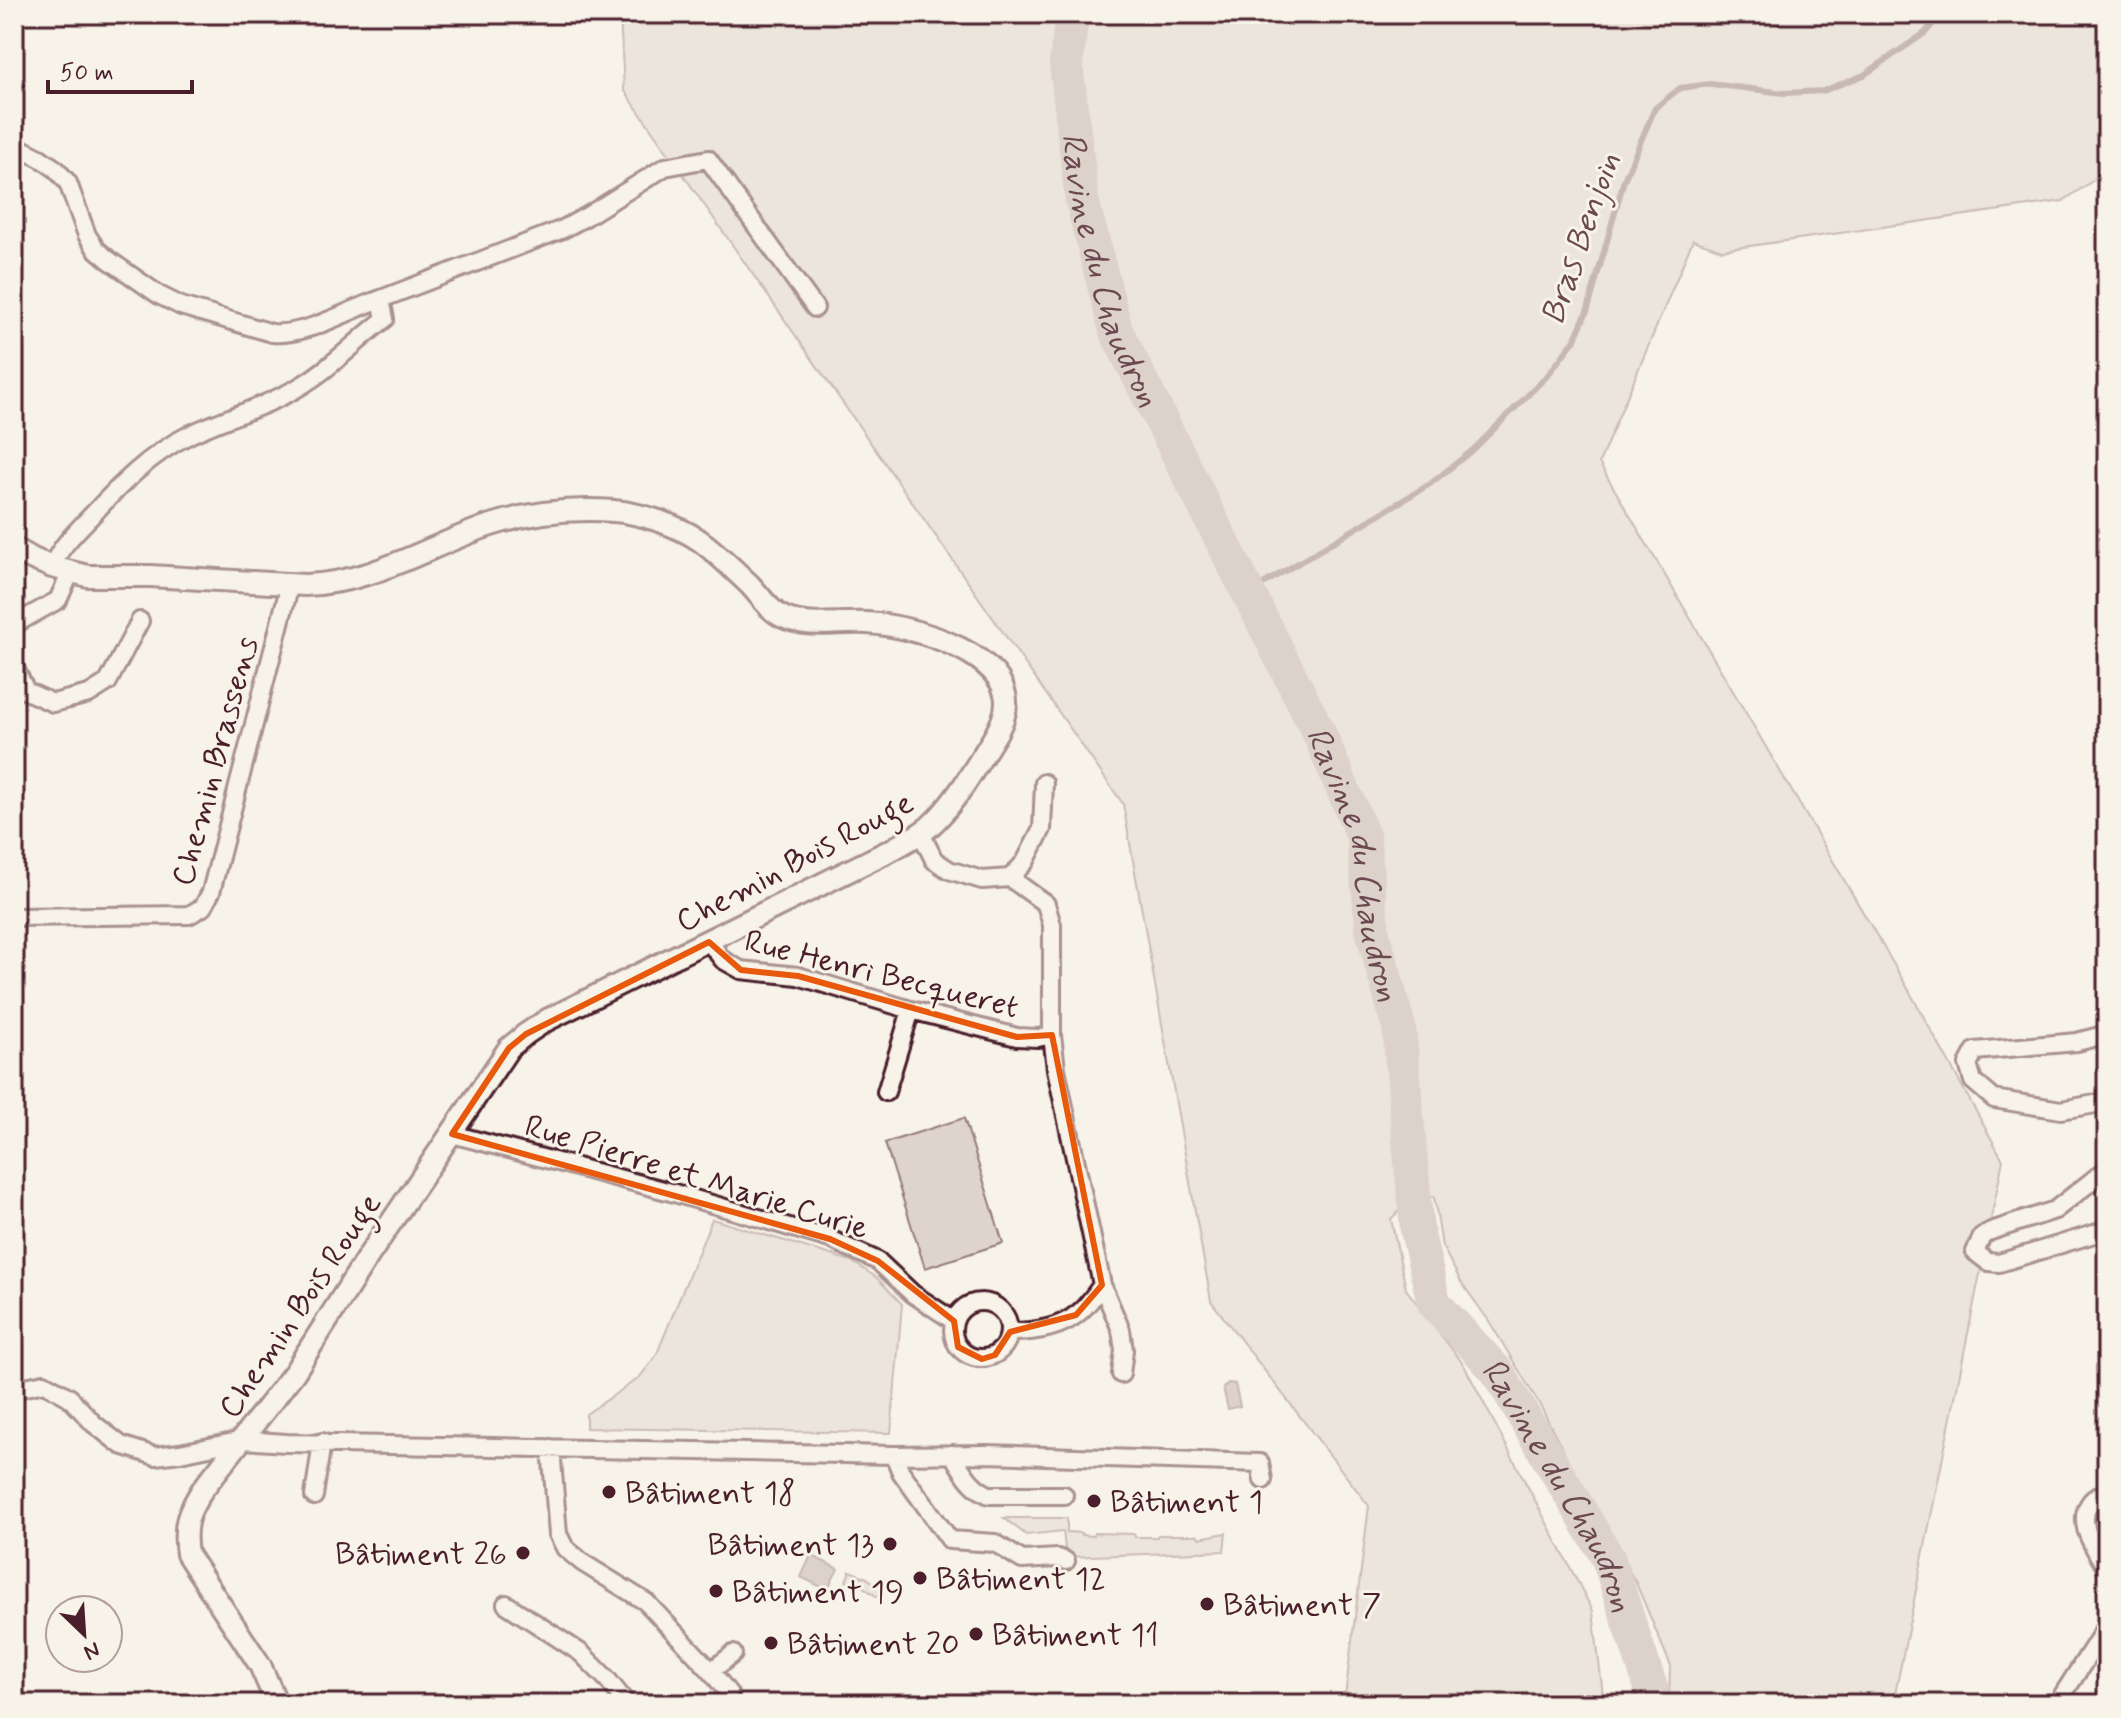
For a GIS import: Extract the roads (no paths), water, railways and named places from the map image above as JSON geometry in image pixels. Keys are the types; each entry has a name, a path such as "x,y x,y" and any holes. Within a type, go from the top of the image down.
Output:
{"street":[{"path":"14,145 56,169 68,183 81,223 96,249 109,260 159,295 181,306 272,333 302,330 563,229 665,167 708,159 815,308"},
{"path":"14,627 58,600 62,569 56,557 100,505 142,467 163,449 187,436 284,396 315,377 385,319 381,299"},
{"name":"Chemin Bois Rouge","path":"14,548 33,559 88,576 330,584 364,576 502,522 562,511 634,513 698,540 751,586 778,615 808,624 893,626 937,638 967,652 987,666 996,675 1006,695 1000,728 945,810 921,833 709,942 547,1020 509,1048 367,1258 294,1373 189,1511 184,1534 187,1554 253,1654 277,1704"},
{"name":"Chemin Brassens","path":"14,917 189,915 203,907 211,892 290,584"},
{"path":"14,666 26,691 53,703 89,694 108,682 140,621"},
{"path":"1010,878 1025,862 1042,829 1044,783"},
{"path":"921,833 934,860 949,870 982,880 1010,878 1046,904 1052,925 1052,1035 1056,1069 1102,1285 1121,1330 1124,1350 1121,1374"},
{"name":"Rue Henri Becqueret","path":"709,942 723,960 741,970 798,976 911,1010 1017,1037 1052,1035"},
{"path":"886,1092 911,1010"},
{"path":"2107,1034 2077,1042 1975,1051 1968,1064 1973,1081 1994,1099 2061,1110 2107,1102"},
{"name":"Rue Pierre et Marie Curie","path":"452,1134 671,1192 830,1239 878,1261 913,1294 954,1321"},
{"path":"2107,1169 2055,1210 1982,1236 1975,1252 1988,1262 1999,1263 2107,1230"},
{"path":"1010,1332 1028,1332 1061,1324 1076,1315 1102,1285"},
{"path":"973,1302 987,1302 999,1308 1007,1319 1010,1332 1005,1345 995,1355 982,1359 969,1356 958,1347 953,1334 954,1321 962,1309 973,1302"},
{"path":"14,1393 21,1388 44,1383 69,1397 94,1424 121,1445 155,1456 243,1440 952,1454 1260,1463 1263,1480"},
{"path":"314,1496 322,1442"},
{"path":"551,1448 558,1534 565,1548 583,1563 646,1602 729,1694"},
{"path":"952,1454 971,1484 989,1495 1064,1495"},
{"path":"894,1455 901,1472 950,1540 995,1543 1022,1560 1058,1558 1066,1561"},
{"path":"2107,1494 2102,1493 2092,1499 2086,1511 2086,1528 2107,1570"},
{"path":"506,1604 581,1653 627,1704"},
{"path":"2057,1704 2107,1622"},
{"path":"711,1671 733,1654"}],"waterway":[{"name":"Ravine du Chaudron","path":"1072,14 1066,64 1082,200 1116,331 1319,733 1363,836 1373,934 1399,1027 1417,1230 1434,1303 1497,1371 1608,1558 1652,1691 1652,1704"},
{"name":"Bras Benjoin","path":"1248,593 1430,484 1474,449 1547,376 1574,341 1588,309 1624,180 1655,108 1680,88 1710,84 1784,93 1823,91 1864,75 1925,33 1941,14"}],"place":[{"name":"Bâtiment 18","path":"609,1492"},
{"name":"Bâtiment 1","path":"1094,1501"},
{"name":"Bâtiment 13","path":"890,1544"},
{"name":"Bâtiment 26","path":"523,1553"},
{"name":"Bâtiment 12","path":"920,1578"},
{"name":"Bâtiment 19","path":"716,1591"},
{"name":"Bâtiment 7","path":"1207,1604"},
{"name":"Bâtiment 11","path":"976,1634"},
{"name":"Bâtiment 20","path":"771,1643"}]}
